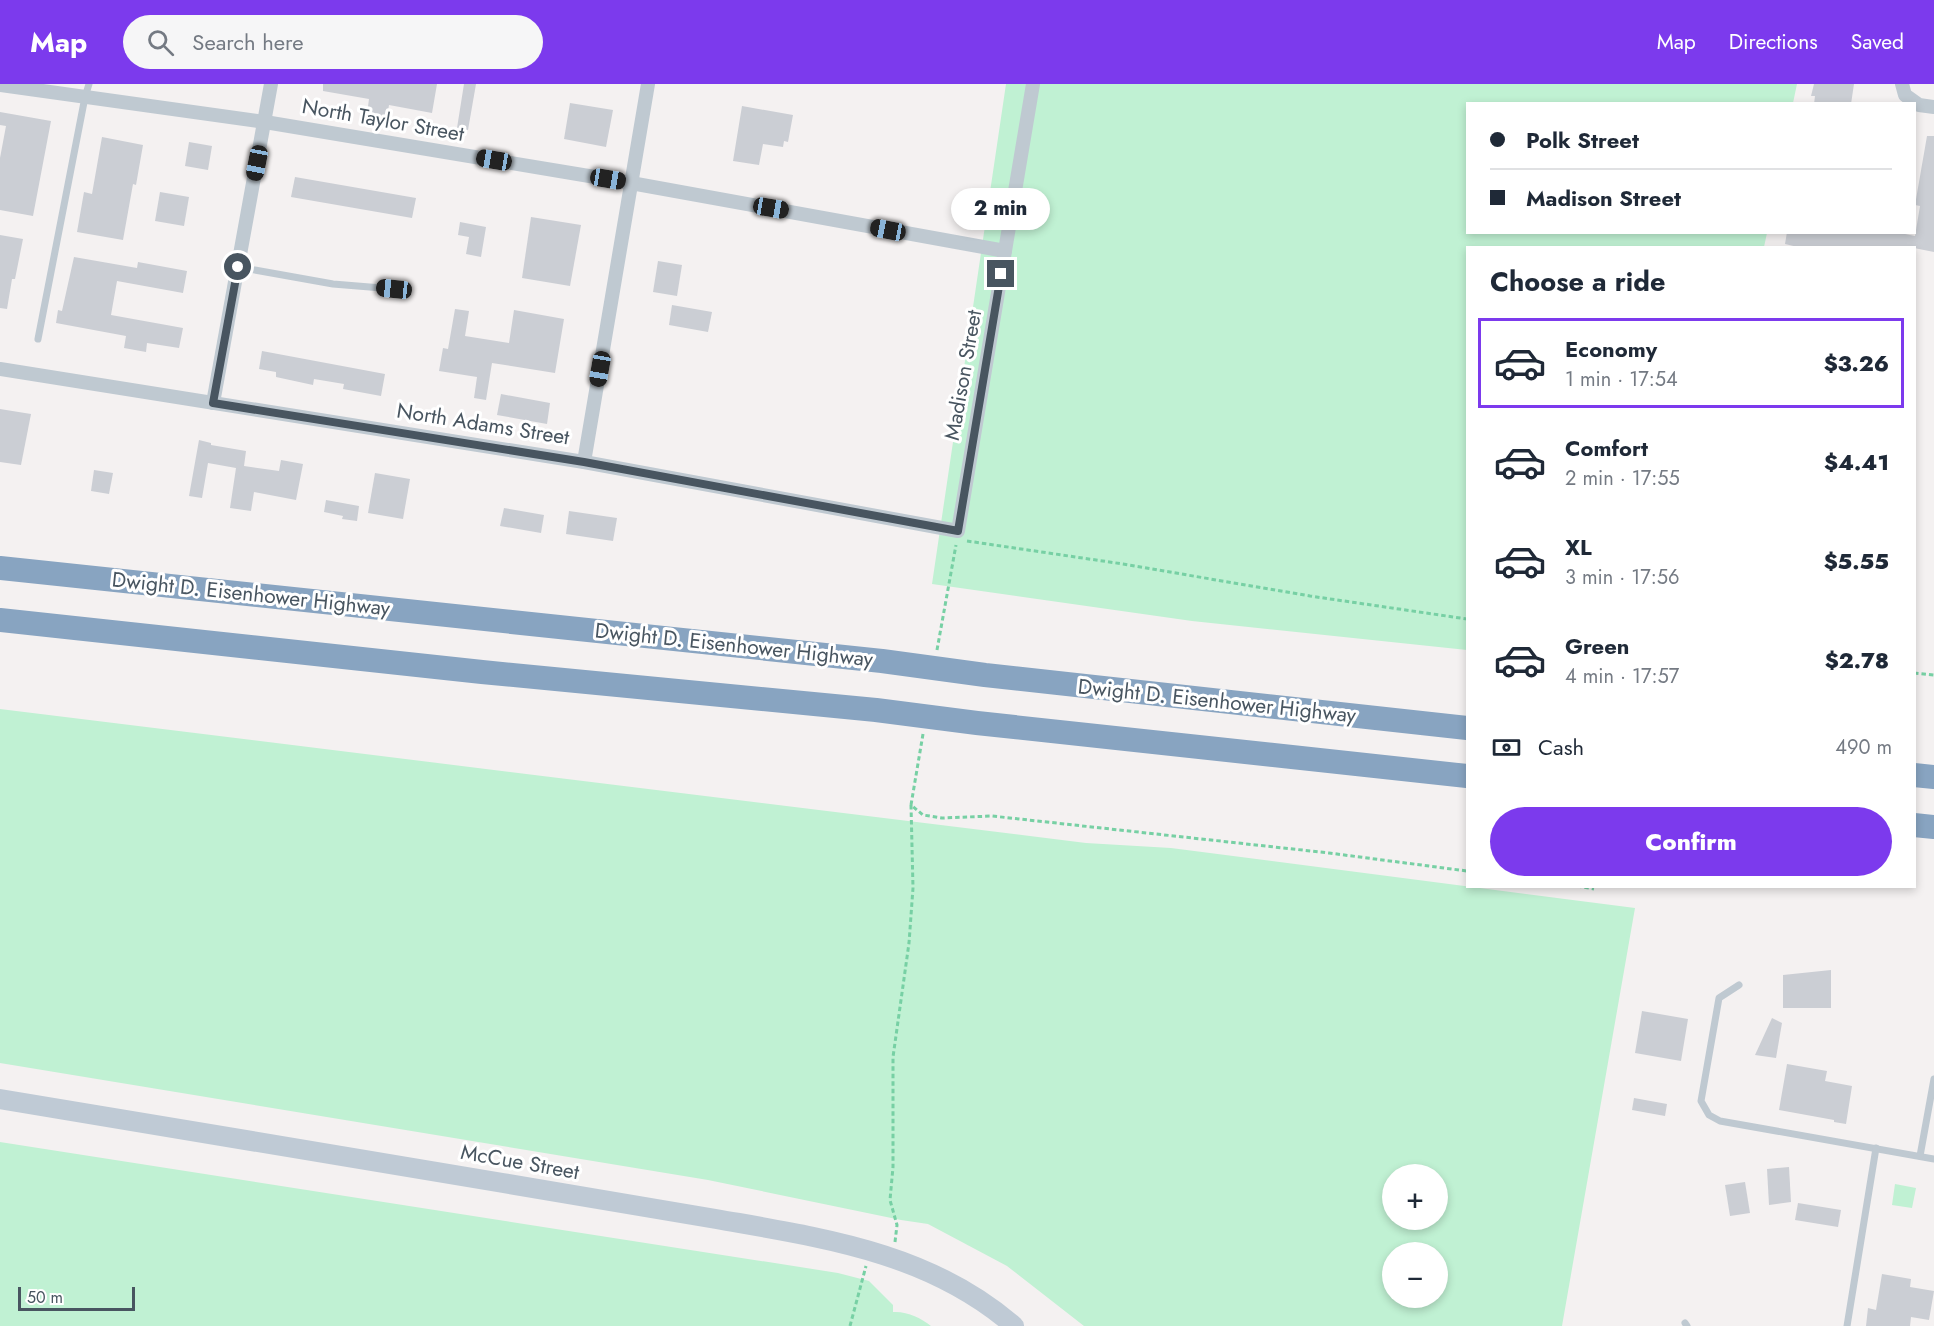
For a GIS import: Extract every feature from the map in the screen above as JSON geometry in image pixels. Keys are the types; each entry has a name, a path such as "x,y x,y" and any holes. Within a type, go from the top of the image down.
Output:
{"highway":[{"name":"Dwight D. Eisenhower Highway","path":"0,568 882,661 985,675 1466,728"},
{"path":"6,621 876,710 1466,776"},
{"path":"1916,775 1934,777"},
{"path":"1916,825 1934,828"}],"main road":[{"name":"McCue Street","path":"0,1099 792,1232 871,1250 930,1272 962,1289 1014,1326"}],"street":[{"path":"213,403 271,84"},
{"path":"584,462 648,84"},
{"name":"Madison Street","path":"958,531 1033,84"},
{"path":"1902,84 1905,96 1914,102"},
{"name":"North Taylor Street","path":"0,85 87,90 1005,250"},
{"path":"1916,103 1934,107"},
{"name":"North Adams Street","path":"0,369 584,462 958,531"}],"lane":[{"path":"38,339 87,90"},
{"path":"238,267 333,284 394,289"},
{"path":"1739,985 1719,998 1701,1101 1709,1115 1720,1121 1934,1158"},
{"path":"1920,1156 1934,1079"},
{"path":"1847,1326 1876,1148"}],"path":[{"path":"936,659 956,539 1466,619"},
{"path":"1916,673 1934,675"},
{"path":"894,1257 897,1225 890,1200 893,1167 893,1057 914,888 911,805 925,726"},
{"path":"911,805 923,815 942,818 992,816 1329,853 1466,872"},
{"path":"1588,888 1593,889"},
{"path":"850,1326 871,1250"}],"green space":[{"path":"1006,84 1797,84 1793,102 1466,102 1466,234 1767,234 1764,246 1466,246 1466,650 1192,621 932,584"},
{"path":"0,709 1086,843 1171,848 1466,886 1466,888 1635,908 1562,1326 1084,1326 1007,1266 928,1224 708,1180 0,1063"},
{"path":"0,1142 838,1273 869,1281 893,1305 893,1312 914,1316 931,1326 0,1326"},
{"path":"1895,1184 1916,1188 1912,1208 1892,1205"}],"building":[{"path":"323,84 437,84 432,113 389,105 387,117 367,114 369,99 323,91"},
{"path":"464,84 476,84 468,130 457,128"},
{"path":"1814,84 1854,84 1851,102 1814,102 1815,96 1811,96"},
{"path":"570,103 613,110 606,147 564,139"},
{"path":"742,106 793,115 788,142 784,141 783,147 763,144 759,165 733,161"},
{"path":"0,112 51,121 33,216 0,210 0,158 6,126 0,125"},
{"path":"1927,136 1934,136 1934,252 1916,248 1916,246 1794,246 1785,244 1787,234 1905,234 1915,236 1920,206 1916,205"},
{"path":"102,137 143,145 123,240 77,232 84,192 92,194"},
{"path":"189,142 212,146 208,170 185,166"},
{"path":"295,177 416,198 412,218 291,197"},
{"path":"160,192 189,197 184,226 155,221"},
{"path":"531,217 581,225 570,286 522,278"},
{"path":"460,222 486,227 481,257 466,254 469,237 458,235"},
{"path":"0,235 23,239 15,279 12,279 7,309 0,308"},
{"path":"74,257 137,268 138,262 187,271 183,293 117,281 111,315 183,328 179,348 147,343 146,352 124,348 126,336 56,323 58,310 62,311"},
{"path":"658,261 682,265 677,296 653,292"},
{"path":"672,305 712,312 708,332 669,325"},
{"path":"455,309 469,311 465,336 509,343 514,310 564,319 555,373 492,363 486,400 474,398 477,377 439,371 443,348 448,349"},
{"path":"262,351 385,374 381,396 343,389 344,384 314,379 313,385 276,377 276,372 259,369"},
{"path":"501,394 550,403 547,424 497,415"},
{"path":"0,409 31,414 21,465 0,462"},
{"path":"199,440 211,443 211,445 246,451 244,466 279,471 281,460 303,464 296,500 254,492 251,511 230,508 236,468 208,463 202,498 189,496"},
{"path":"94,470 113,473 109,494 91,491"},
{"path":"375,473 410,479 403,519 368,513"},
{"path":"326,500 359,506 357,521 342,519 343,516 324,512"},
{"path":"504,508 544,515 541,533 500,526"},
{"path":"569,511 617,518 613,541 566,534"},
{"path":"1831,970 1831,1008 1783,1008 1783,975"},
{"path":"1642,1011 1688,1019 1681,1061 1635,1053"},
{"path":"1772,1018 1782,1023 1776,1058 1755,1055"},
{"path":"1787,1064 1827,1071 1825,1081 1852,1086 1846,1124 1779,1110"},
{"path":"1634,1098 1667,1104 1665,1116 1632,1110"},
{"path":"1789,1167 1791,1202 1769,1205 1767,1169"},
{"path":"1745,1182 1750,1213 1730,1216 1725,1185"},
{"path":"1798,1203 1841,1210 1838,1227 1795,1220"},
{"path":"1882,1274 1911,1279 1910,1287 1934,1291 1929,1320 1911,1317 1910,1326 1866,1326 1868,1308 1876,1310"}],"route":[{"path":"238,267 213,403 584,462 958,531 1001,274"}]}
